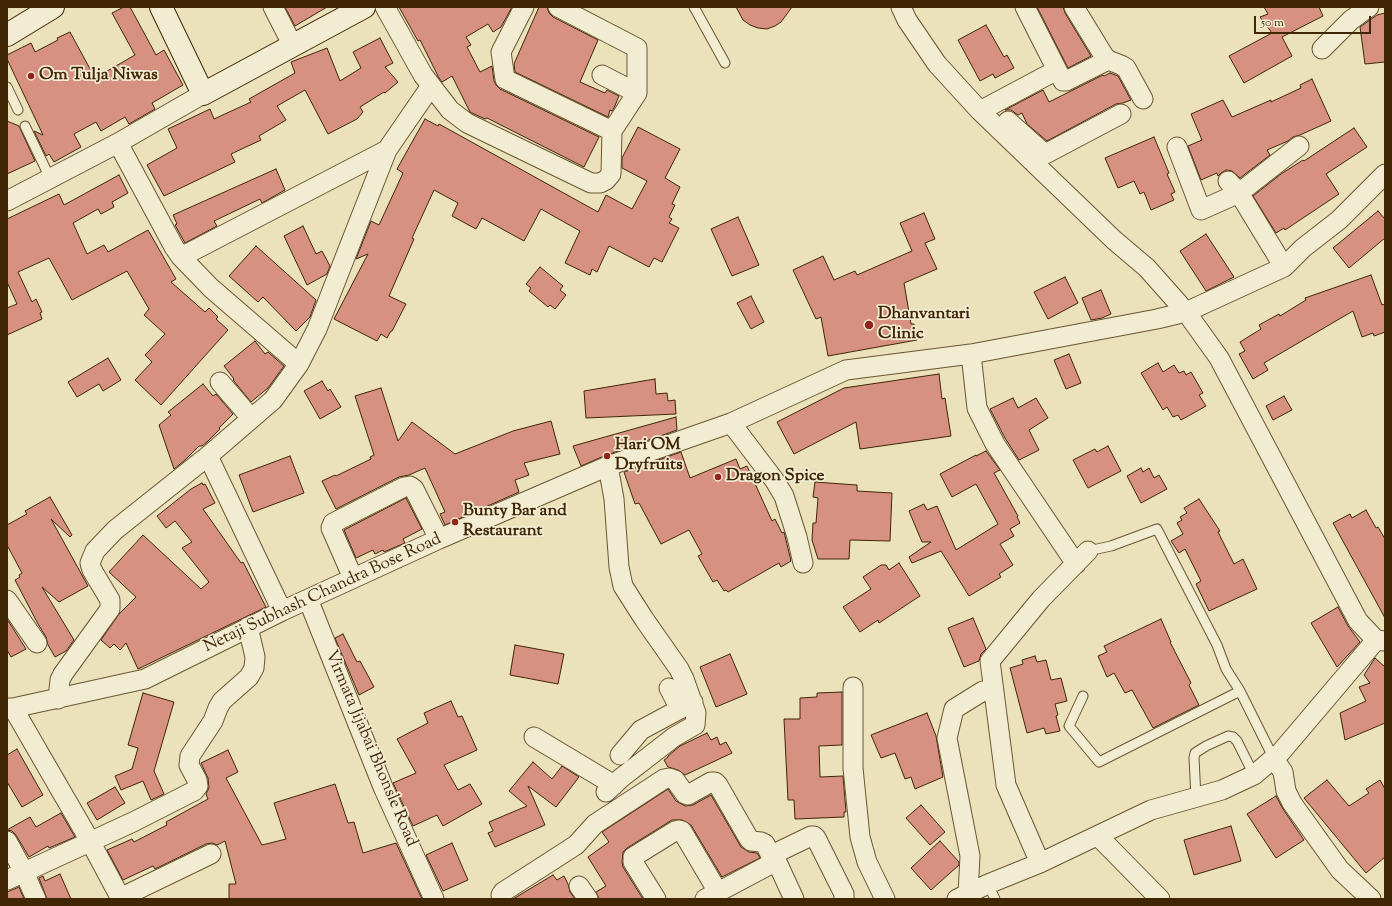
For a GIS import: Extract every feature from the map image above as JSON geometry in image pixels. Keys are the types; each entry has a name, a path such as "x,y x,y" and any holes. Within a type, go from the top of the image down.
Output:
{"street":[{"path":"7,35 53,7"},
{"path":"161,7 203,94"},
{"path":"273,7 293,46"},
{"path":"7,201 118,143 203,94 364,7"},
{"path":"385,7 423,75 450,110 467,123 591,183 600,183 606,180 611,174 612,131 637,93 637,48 558,7"},
{"path":"524,7 501,52 505,79 612,131"},
{"path":"901,7 907,20 937,64 986,107 1039,157 1114,240 1147,268 1186,312 1219,358 1358,621 1380,641 1274,759 1254,775 1222,790 1151,810 1040,863 991,892 962,896 970,856 947,738 954,709 983,691"},
{"path":"1025,7 1062,80 1066,81 1108,60"},
{"path":"1074,7 1104,56 1108,60 1121,64 1126,68 1143,99"},
{"path":"1322,49 1351,20 1369,7"},
{"path":"986,107 1057,70"},
{"path":"602,75 637,93"},
{"path":"58,699 60,680 63,674 110,609 110,600 92,570 90,562 95,551 115,530 208,456 273,400 299,364 318,329 387,150 431,86"},
{"path":"1039,157 1122,114"},
{"path":"118,143 180,257 211,288 299,364"},
{"path":"1177,147 1201,210 1233,187 1299,146"},
{"path":"180,257 387,150"},
{"name":"Netaji Subhash Chandra Bose Road","path":"10,708 58,699 145,679 248,627 438,539 608,466 731,423 846,370 971,354 1157,319 1186,312 1284,267 1303,248 1339,220 1385,174"},
{"path":"1233,187 1284,267"},
{"path":"971,354 977,408 995,444 1082,557 1041,599 990,661 1006,785 1040,863"},
{"path":"220,382 251,418"},
{"path":"731,423 775,481 784,496 797,537 803,563"},
{"path":"208,456 282,611"},
{"path":"608,466 614,499 620,575 623,586 679,669 686,706"},
{"path":"353,578 331,528 333,523 404,486 410,486 414,489 438,539"},
{"name":"Virmata Jijabai Bhonsle Road","path":"308,599 383,787 434,899"},
{"path":"7,600 37,643"},
{"path":"7,880 133,822 194,791 198,786 197,780 189,766 190,756 214,720 222,700 250,677 254,668 255,657 248,627"},
{"path":"853,687 853,768 860,838 867,862 885,899"},
{"path":"534,737 610,789 621,778 674,737 695,725 696,713 686,706 669,688"},
{"path":"620,755 641,730 686,706"},
{"path":"10,708 90,841 121,898 210,854"},
{"path":"1274,759 1283,772 1286,791 1292,803 1340,870 1371,899"},
{"path":"502,899 501,895 503,892 576,845 595,824 664,779 669,778 675,780 685,794 688,795 711,782 715,782 749,839 751,841 765,844 772,862 712,896 682,832 679,830 675,831 633,857 633,862 656,899"},
{"path":"794,899 776,860 777,855 780,851 811,836 816,838 844,894 844,899"},
{"path":"1098,836 1160,899"},
{"path":"7,840 36,899"}],"lane":[{"path":"694,7 725,63"},
{"path":"7,87 18,110"},
{"path":"25,126 50,178"},
{"path":"1082,557 1157,529 1217,645 1226,668 1240,691 1274,759"},
{"path":"1083,696 1069,726 1099,762 1240,691"},
{"path":"1196,798 1195,752 1228,736 1233,737 1238,741 1254,775"}],"building":[{"path":"124,7 130,7 156,55 164,50 183,85 152,103 155,109 129,124 125,117 101,131 96,122 74,134 81,147 54,162 49,154 46,156 34,131 43,135 7,59 7,55 31,43 35,52 58,40 57,38 70,32 95,78 135,55 112,13"},
{"path":"285,7 327,7 295,26"},
{"path":"399,7 512,7 501,27 493,32 488,24 466,37 471,45 467,47 480,72 492,66 494,81 500,89 599,137 584,167 487,118 485,119 470,112 452,76 442,82 439,78 420,40 418,41"},
{"path":"539,7 547,7 549,13 553,17 598,40 580,82 605,93 607,90 619,96 614,108 612,111 610,110 608,117 515,72 514,64"},
{"path":"736,7 792,7 781,22 767,29 750,25 743,20"},
{"path":"1037,7 1063,7 1065,13 1091,56 1068,68"},
{"path":"1264,7 1319,7 1323,16 1282,37 1292,56 1244,83 1229,56 1272,33 1260,17 1268,14"},
{"path":"1385,13 1385,62 1365,64 1360,27 1377,15"},
{"path":"986,25 1004,57 1007,55 1014,68 995,78 993,74 980,81 958,40"},
{"path":"380,38 393,63 385,67 398,82 385,93 384,92 360,107 363,112 357,119 328,134 305,90 277,106 286,120 259,136 261,140 231,154 235,162 164,196 147,165 177,148 168,129 210,109 214,119 251,102 249,99 295,73 291,62 327,48 340,81 361,68 353,52"},
{"path":"1110,73 1118,76 1131,100 1116,104 1047,141 1027,124 1022,113 1018,115 1011,110 1005,110 1043,90 1049,102"},
{"path":"1312,79 1331,121 1267,150 1270,155 1240,178 1232,171 1226,170 1218,176 1217,173 1201,180 1188,146 1202,140 1191,114 1223,100 1232,117 1271,100 1271,102 1301,88 1300,85"},
{"path":"425,119 438,126 439,124 598,212 606,195 632,209 647,181 622,168 622,158 638,127 680,149 665,178 680,187 672,204 675,205 669,217 672,219 669,223 679,228 662,262 654,258 649,267 609,246 597,272 592,269 590,275 565,263 580,231 541,209 524,241 482,218 476,229 452,216 458,203 434,190 412,238 414,239 389,296 406,304 387,338 381,334 377,341 334,319 368,254 356,259 371,221 379,225 403,173 397,169"},
{"path":"7,121 19,126 35,161 7,174"},
{"path":"1354,128 1367,147 1326,174 1339,194 1285,230 1284,228 1276,233 1253,196 1281,174 1303,160 1304,161"},
{"path":"1154,137 1175,192 1171,194 1174,200 1151,210 1144,192 1140,194 1134,181 1118,188 1105,158"},
{"path":"276,169 285,190 262,203 260,199 214,221 217,226 185,243 175,225 177,224 173,215"},
{"path":"119,175 128,193 112,202 114,207 101,214 98,209 73,223 87,254 104,245 108,252 148,230 176,279 171,282 205,312 209,308 218,317 216,319 228,330 161,405 135,380 152,362 145,355 165,334 144,315 149,309 127,271 72,300 49,258 18,272 32,302 36,299 42,312 40,313 42,319 7,335 7,308 17,304 7,282 7,219 59,194 64,205"},
{"path":"1378,211 1385,219 1385,238 1349,268 1333,248"},
{"path":"924,213 935,239 925,243 937,269 904,283 911,324 914,324 917,340 828,356 821,317 816,319 793,270 823,256 834,280 855,271 857,275 912,251 900,223"},
{"path":"738,217 759,265 732,276 711,229"},
{"path":"303,226 316,254 322,251 330,266 327,274 307,285 284,236"},
{"path":"1206,234 1234,277 1206,291 1180,251"},
{"path":"256,246 316,300 310,317 296,331 263,297 258,302 229,276"},
{"path":"540,267 563,286 560,290 566,295 555,309 550,305 548,307 529,291 531,288 526,284"},
{"path":"1371,275 1382,305 1385,304 1385,332 1374,336 1373,333 1362,337 1353,311 1264,363 1268,370 1253,379 1239,354 1245,351 1240,342 1261,329 1259,325 1279,314 1280,316 1306,300 1305,298"},
{"path":"1065,277 1078,303 1048,319 1034,292"},
{"path":"1101,290 1111,314 1102,318 1091,320 1082,298"},
{"path":"751,296 764,322 751,329 737,303"},
{"path":"255,341 265,354 268,352 284,366 268,388 251,402 233,380 234,379 224,366"},
{"path":"1069,354 1081,383 1066,389 1054,360"},
{"path":"108,358 121,380 103,391 99,384 77,397 68,382"},
{"path":"1158,363 1163,372 1174,365 1179,373 1184,371 1186,375 1191,372 1203,393 1199,395 1206,406 1181,420 1178,415 1173,417 1167,407 1163,410 1141,373"},
{"path":"939,374 942,399 945,398 951,436 860,449 856,422 794,454 777,422 844,388"},
{"path":"655,379 656,394 667,393 668,401 675,400 676,414 586,418 584,391"},
{"path":"322,381 328,391 330,389 341,407 320,419 304,391"},
{"path":"203,384 213,396 216,394 233,414 207,442 202,446 199,446 174,469 159,425 171,415 168,412"},
{"path":"381,388 398,441 412,422 455,454 513,431 551,421 560,454 524,463 529,475 515,480 519,492 445,525 440,514 445,512 425,468 409,475 399,477 336,509 322,481 371,459 370,457 374,455 355,396"},
{"path":"1284,396 1292,410 1273,420 1266,406"},
{"path":"1013,398 1018,408 1036,398 1048,418 1029,430 1039,450 1019,460 1005,438 990,409"},
{"path":"676,417 677,430 604,456 581,466 573,446"},
{"path":"1108,446 1121,471 1088,488 1073,460 1095,449 1097,452"},
{"path":"986,451 1000,470 994,473 1018,516 1017,517 1020,523 1010,529 1014,536 1000,544 1013,565 999,574 1001,577 969,596 941,551 912,563 909,557 931,542 922,542 909,511 924,504 927,510 937,506 956,550 998,524 976,484 952,497 940,474"},
{"path":"681,452 690,478 736,459 740,469 747,466 772,521 775,519 782,533 784,532 791,561 781,567 779,563 728,592 726,590 724,591 717,580 713,582 698,556 702,554 689,530 661,544 639,503 635,504 624,472"},
{"path":"290,456 304,493 253,512 239,475"},
{"path":"1141,468 1143,472 1149,468 1154,478 1159,475 1167,489 1141,503 1127,476"},
{"path":"815,482 857,485 857,491 892,493 890,541 850,540 849,559 818,559 812,540 813,523 816,523 818,498 813,497"},
{"path":"202,483 203,485 205,484 215,503 203,509 241,563 243,562 266,607 138,669 126,643 120,650 114,644 110,648 101,640 119,614 136,597 109,572 143,535 201,589 209,582 182,548 192,542 175,521 166,528 157,516 191,489"},
{"path":"50,497 72,535 70,537 51,519 88,586 59,602 42,587 74,640 66,651 55,657 48,645 46,637 15,580 20,577 19,575 22,573 7,545 7,525 27,514 25,511"},
{"path":"406,498 422,529 403,539 405,543 384,552 383,550 375,554 373,550 356,558 344,530"},
{"path":"1199,499 1220,531 1218,532 1234,564 1243,559 1257,589 1209,611 1196,584 1201,581 1185,549 1179,553 1171,541 1183,534 1177,523 1182,520 1180,517 1187,513 1184,508"},
{"path":"1366,510 1376,528 1378,527 1385,539 1385,618 1333,523 1350,514 1352,518"},
{"path":"899,563 920,596 879,623 878,620 860,632 843,607 871,589 863,577 881,565 886,565 889,570"},
{"path":"1338,607 1348,626 1360,642 1337,667 1311,623"},
{"path":"973,618 986,649 981,654 979,661 964,667 948,628"},
{"path":"7,619 26,649 11,657 7,650"},
{"path":"1161,619 1170,642 1191,683 1189,685 1199,705 1153,728 1132,690 1125,693 1114,673 1107,677 1098,656 1107,652 1104,646"},
{"path":"343,634 357,662 360,661 374,687 359,695 335,638"},
{"path":"515,645 564,654 558,684 510,675"},
{"path":"730,654 747,694 716,707 700,667"},
{"path":"1035,656 1037,662 1046,660 1051,680 1061,678 1067,701 1055,704 1058,715 1056,716 1060,731 1046,734 1044,728 1027,733 1010,668 1023,664 1022,660"},
{"path":"1375,658 1385,667 1385,723 1345,740 1340,713 1366,701 1359,687 1370,683 1364,675"},
{"path":"842,692 842,745 819,746 820,777 843,776 846,812 844,812 844,817 795,819 794,800 788,800 784,719 800,719 800,698 817,697 817,693"},
{"path":"143,693 174,702 154,771 164,794 151,800 143,781 121,790 115,776 132,769 138,748 128,745"},
{"path":"451,701 458,717 462,716 477,750 444,765 458,790 470,784 482,804 443,826 437,815 413,826 393,783 416,773 397,739 428,723 424,713"},
{"path":"927,713 936,736 943,777 915,789 911,777 905,779 895,753 881,758 871,735"},
{"path":"707,733 711,740 717,737 720,745 726,742 732,753 685,775 678,770 668,767 664,760 668,756 680,746"},
{"path":"17,749 43,795 22,807 7,782 7,755"},
{"path":"228,750 238,772 226,778 262,845 286,839 274,803 335,784 348,823 354,822 363,853 396,843 422,899 229,899 229,884 236,884 225,841 217,845 212,843 206,844 155,869 153,866 123,880 107,850 132,839 134,842 167,825 166,822 208,799 206,794 209,788 208,778 201,763"},
{"path":"533,762 552,779 562,766 579,777 556,807 528,786 545,825 495,847 488,833 493,831 489,822 527,806 509,791"},
{"path":"1327,780 1349,806 1369,793 1366,789 1380,780 1385,789 1385,857 1366,873 1304,798"},
{"path":"115,787 125,803 97,820 87,803"},
{"path":"668,789 676,801 685,806 693,805 711,795 741,847 749,852 757,853 760,858 722,877 691,825 682,820 672,820 623,852 623,867 643,899 599,899 596,892 606,886 588,857 609,842 602,832"},
{"path":"1276,796 1304,840 1276,858 1247,814"},
{"path":"921,805 945,832 930,845 906,818"},
{"path":"61,813 75,837 49,848 48,846 29,857 16,835 12,831 7,830 30,817 36,827"},
{"path":"1231,826 1241,861 1194,875 1184,840"},
{"path":"940,841 959,862 959,865 931,890 911,868"},
{"path":"452,843 468,880 443,891 426,855"},
{"path":"60,874 71,899 47,899 39,878 43,876 45,881"},
{"path":"553,875 557,880 564,876 570,892 575,899 513,899"},
{"path":"19,887 24,899 7,899 7,892"}],"place":[{"name":"Om Tulja Niwas","path":"31,76"},
{"name":"Dhanvantari Clinic","path":"869,325"},
{"name":"Hari OM Dryfruits","path":"607,456"},
{"name":"Dragon Spice","path":"718,477"},
{"name":"Bunty Bar and Restaurant","path":"455,522"}]}
